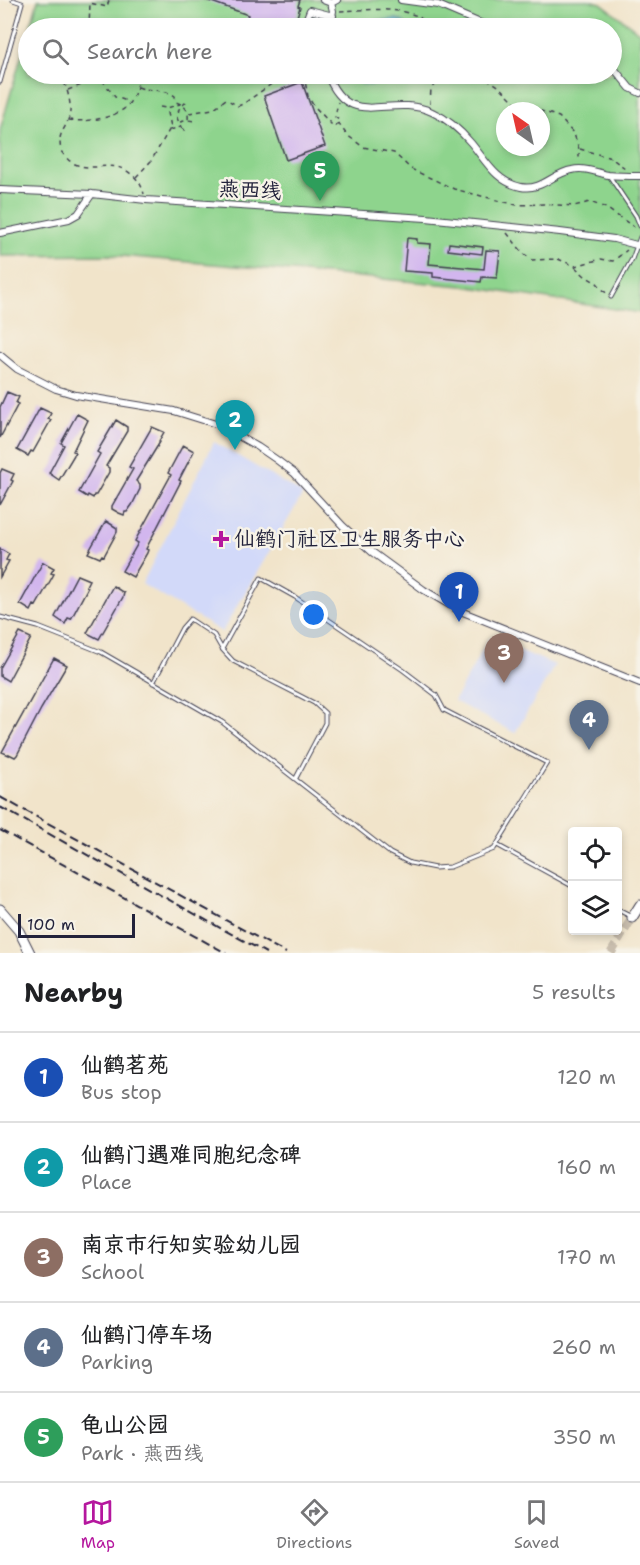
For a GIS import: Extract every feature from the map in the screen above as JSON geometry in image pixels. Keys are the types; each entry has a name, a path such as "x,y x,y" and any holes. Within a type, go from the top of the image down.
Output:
{"street":[{"path":"323,0 334,1 332,18"},
{"path":"401,0 438,5 469,18"},
{"path":"307,18 310,9 333,14"},
{"path":"622,78 630,88 640,93"},
{"path":"333,84 341,97 354,106 363,108 399,104 429,110 442,116 456,128 494,173 519,187 539,186 570,170 579,169 608,175 640,176"},
{"name":"燕西线","path":"0,190 92,194 146,200 426,218 614,239 639,245"},
{"path":"0,234 69,219 78,214 92,194"},
{"path":"0,356 17,369 56,389 76,395 174,411 219,425 258,447 285,467 372,552 424,590 458,610 640,683"},
{"path":"632,918 640,904"},
{"path":"0,909 11,919 30,953"}],"lane":[{"path":"0,82 22,1 13,0"},
{"path":"608,175 636,216 640,228"},
{"path":"611,297 639,245 640,237"},
{"path":"0,616 38,627 101,652 222,722 390,853 410,863 435,868 450,867 494,849 547,763 444,710 436,695 403,670 295,597 261,578 222,649"},
{"path":"153,683 182,628 190,619 214,635 222,649 233,661 314,703 326,713 325,723 296,778"},
{"path":"497,845 568,883"},
{"path":"622,912 632,918"}],"path":[{"path":"89,18 90,3 107,7 109,0"},
{"path":"333,14 374,9 400,10 421,18"},
{"path":"65,84 68,120 60,133 61,151 75,164 116,166 127,170 136,177 143,188 146,200"},
{"path":"67,90 83,84"},
{"path":"105,84 115,97 129,104"},
{"path":"68,120 86,122 116,113 129,104 138,84"},
{"path":"189,113 213,109 226,99 238,106 271,84"},
{"path":"306,84 308,96 319,113 334,127 338,123"},
{"path":"429,110 431,88 436,84"},
{"path":"495,84 515,102 559,117 574,134 579,149 579,169"},
{"path":"137,87 172,93 176,102 182,104 189,113 188,120"},
{"path":"341,97 335,117 347,135 363,147 394,153 411,169 454,189 517,205 574,206 591,202 606,208 624,222 640,228"},
{"path":"160,107 167,108 188,100"},
{"path":"180,128 177,118 182,104"},
{"path":"136,177 151,161 171,127 167,108"},
{"path":"179,123 194,121"},
{"path":"169,131 180,128 187,132"},
{"path":"579,149 611,158 624,167 631,176"},
{"path":"506,226 513,242 532,260 558,259 575,266 585,276 597,282 611,297"},
{"path":"575,266 601,259 613,261 639,245"}],"shaded area":[{"name":"仙鹤门社区卫生服务中心","path":"214,442 303,494 222,632 142,584"},
{"path":"489,638 555,665 515,733 454,701"}],"green space":[{"path":"38,0 589,0 601,3 620,18 33,18"},
{"path":"622,19 640,33 640,313 463,286 110,255 0,256 0,130 18,68 18,84 622,84"}],"building":[{"path":"206,0 300,0 297,18 247,18 248,15"},
{"path":"297,84 303,84 325,146 286,160 264,96"},
{"path":"407,238 417,239 417,243 431,244 429,264 484,269 486,250 500,251 497,278 482,277 481,282 433,277 433,273 404,271"},
{"path":"449,243 483,247 482,254 448,250"},
{"path":"7,392 19,397 16,403 18,404 0,438 0,407"},
{"path":"40,408 51,413 48,419 51,420 33,452 31,451 28,456 17,450"},
{"path":"77,414 88,420 73,451 74,455 59,480 49,473 64,445 61,443"},
{"path":"116,420 127,427 127,431 106,466 109,472 96,495 93,498 88,495 87,497 79,492 100,454 97,452"},
{"path":"152,427 164,432 136,481 140,489 124,515 112,509 112,506 133,469 129,467"},
{"path":"183,445 194,451 146,549 147,553 133,577 122,571 138,543 135,541 171,475 168,473"},
{"path":"2,469 14,474 11,480 13,481 0,505 0,473"},
{"path":"106,521 117,528 117,532 104,556 100,558 88,553"},
{"path":"0,549 9,554 6,560 9,561 0,577"},
{"path":"43,562 54,568 51,573 54,574 31,611 20,604"},
{"path":"77,575 89,580 86,586 88,587 71,619 68,618 65,624 55,617"},
{"path":"113,586 124,593 123,597 99,639 87,633"},
{"path":"20,633 31,638 8,681 0,676 0,668"},
{"path":"54,658 67,665 17,755 15,757 2,752"}],"tunnel":[{"path":"611,953 632,918"}],"railway":[{"path":"0,797 286,953"},
{"path":"0,807 266,953"},
{"path":"0,830 226,953"}],"place":[{"name":"龟山公园","path":"320,201"},
{"name":"仙鹤门遇难同胞纪念碑","path":"235,450"},
{"name":"仙鹤门社区卫生服务中心","path":"221,539"},
{"name":"仙鹤茗苑","path":"459,622"},
{"name":"南京市行知实验幼儿园","path":"504,683"},
{"name":"仙鹤门停车场","path":"589,750"}]}
